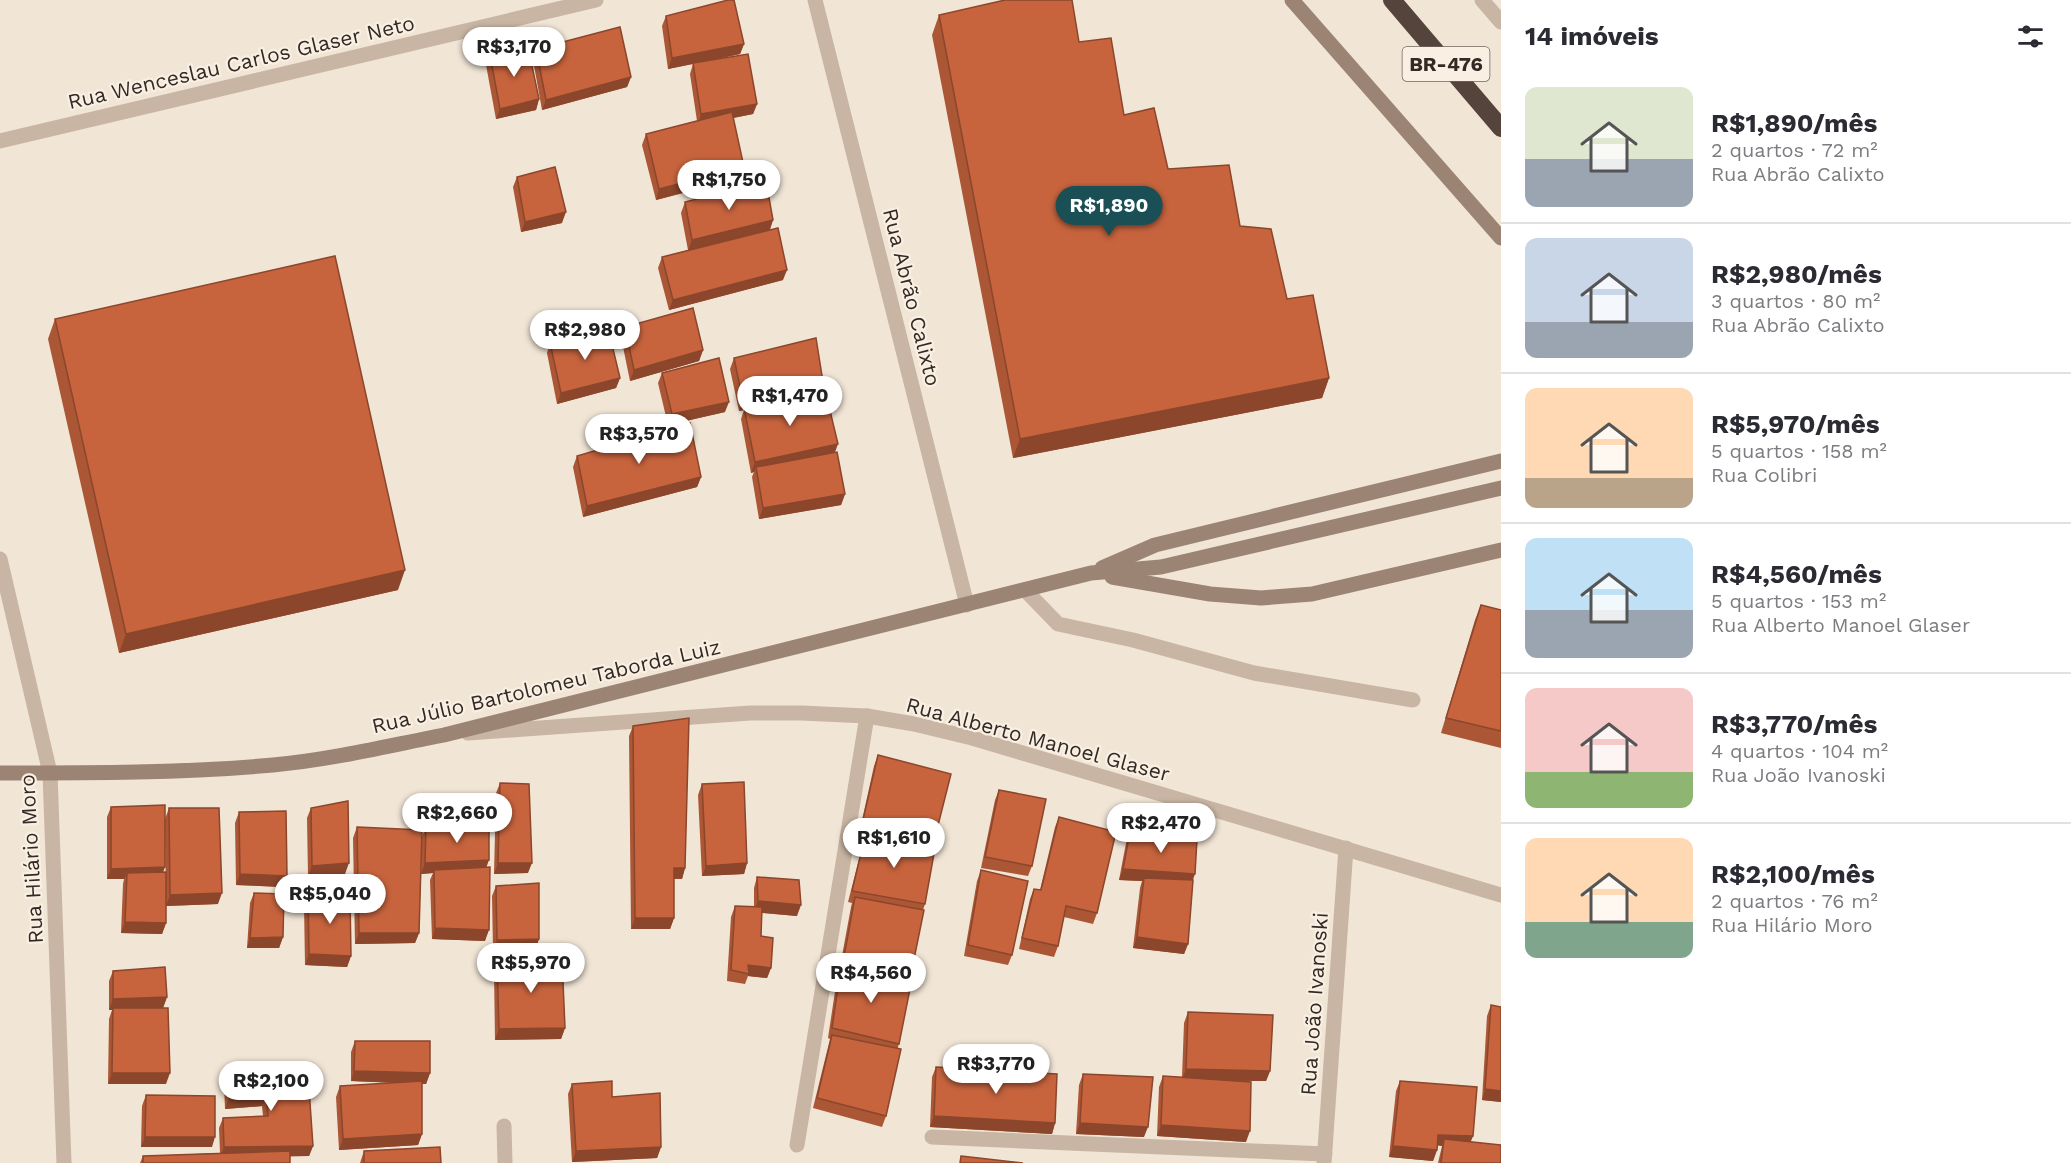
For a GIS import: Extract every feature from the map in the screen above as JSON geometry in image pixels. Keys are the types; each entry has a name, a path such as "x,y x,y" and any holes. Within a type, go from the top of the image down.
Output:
{"highway":[{"name":"BR-476","path":"1392,0 1501,128"}],"main road":[{"name":"BR-476","path":"1292,0 1501,238"},
{"name":"Rua Júlio Bartolomeu Taborda Luiz","path":"0,773 192,770 274,765 354,753 444,735 1091,573 1155,545 1501,461"},
{"name":"Rua Júlio Bartolomeu Taborda Luiz","path":"1091,573 1161,567 1501,488"},
{"path":"1091,573 1210,594 1261,598 1312,594 1501,550"}],"street":[{"name":"Rua Wenceslau Carlos Glaser Neto","path":"0,141 596,0"},
{"name":"Rua Abrão Calixto","path":"815,0 967,605"},
{"path":"1482,0 1501,22"},
{"name":"Rua Hilário Moro","path":"0,559 50,773 64,1163"},
{"path":"1025,590 1058,624 1133,640 1254,673 1413,700"},
{"name":"Rua Alberto Manoel Glaser","path":"444,735 750,713 867,716 914,724 972,738 1501,895"},
{"path":"796,1145 867,716"},
{"name":"Rua João Ivanoski","path":"1325,1159 1346,848"},
{"path":"504,1126 505,1163"},
{"path":"932,1137 1325,1159"}],"building":[{"path":"734,0 744,44 672,58 666,16"},
{"path":"1005,0 1072,0 1079,42 1111,38 1124,115 1154,108 1168,169 1229,165 1240,226 1271,229 1287,299 1313,295 1329,378 1020,439 939,15"},
{"path":"620,27 631,77 546,100 536,49"},
{"path":"528,47 539,99 500,109 490,55"},
{"path":"748,54 757,104 701,114 693,63"},
{"path":"732,112 744,167 659,189 646,134"},
{"path":"555,167 566,212 525,222 517,177"},
{"path":"766,181 773,220 692,240 685,202"},
{"path":"778,228 787,270 673,300 662,257"},
{"path":"335,256 405,570 126,634 55,319"},
{"path":"693,308 703,350 634,370 625,327"},
{"path":"608,328 620,378 561,393 550,343"},
{"path":"816,338 823,382 743,401 734,358"},
{"path":"719,358 729,402 672,414 662,373"},
{"path":"826,394 838,444 755,462 744,408"},
{"path":"690,423 701,477 587,506 577,456"},
{"path":"837,452 845,494 763,508 756,467"},
{"path":"1481,605 1501,610 1501,731 1446,718"},
{"path":"689,718 685,868 674,868 674,918 635,918 633,726"},
{"path":"878,755 951,774 934,841 862,824"},
{"path":"744,782 747,863 706,866 702,784"},
{"path":"500,783 529,784 532,863 498,863"},
{"path":"999,790 1046,799 1032,866 985,857"},
{"path":"348,801 349,863 312,866 311,808"},
{"path":"165,805 165,867 111,869 111,807"},
{"path":"169,808 219,808 222,893 170,895"},
{"path":"286,811 287,876 240,874 239,812"},
{"path":"1059,817 1116,832 1097,913 1066,906 1058,946 1022,938 1034,889 1041,890"},
{"path":"426,826 489,826 489,860 425,863"},
{"path":"357,827 422,830 419,933 359,933"},
{"path":"866,832 935,848 925,904 852,891"},
{"path":"1130,832 1197,839 1195,874 1123,869"},
{"path":"490,867 489,930 435,928 434,870"},
{"path":"981,870 1028,881 1012,955 968,945"},
{"path":"166,872 166,923 125,922 127,873"},
{"path":"757,877 799,880 801,905 758,901"},
{"path":"1144,878 1193,880 1188,944 1137,937"},
{"path":"539,883 539,939 497,940 496,886"},
{"path":"254,893 284,894 283,937 250,938"},
{"path":"308,894 350,895 351,956 309,954"},
{"path":"855,897 924,910 911,974 843,962"},
{"path":"735,906 762,907 761,936 773,938 771,968 748,965 749,974 731,970"},
{"path":"562,958 565,1028 499,1029 497,961"},
{"path":"165,967 167,997 113,999 113,971"},
{"path":"841,967 912,979 899,1044 832,1028"},
{"path":"1491,1005 1501,1007 1501,1091 1485,1089"},
{"path":"113,1008 168,1008 170,1073 112,1073"},
{"path":"1188,1012 1273,1015 1270,1071 1186,1069"},
{"path":"832,1035 901,1049 886,1116 817,1098"},
{"path":"355,1041 430,1041 430,1073 354,1071"},
{"path":"936,1067 1057,1074 1055,1123 934,1116"},
{"path":"228,1074 308,1074 313,1146 224,1147 223,1118 268,1116 266,1096 229,1098"},
{"path":"1083,1074 1153,1077 1148,1127 1080,1123"},
{"path":"1163,1076 1251,1082 1250,1131 1161,1125"},
{"path":"422,1081 422,1134 343,1139 340,1086"},
{"path":"612,1081 612,1097 660,1093 661,1147 576,1151 572,1084"},
{"path":"1400,1081 1477,1087 1473,1136 1438,1135 1437,1150 1393,1146"},
{"path":"146,1095 215,1096 215,1137 145,1137"},
{"path":"1444,1139 1501,1145 1501,1163 1441,1163"},
{"path":"440,1147 441,1163 364,1163 364,1151"},
{"path":"290,1151 290,1163 143,1163 143,1156"},
{"path":"961,1156 1023,1163 960,1163"}]}
